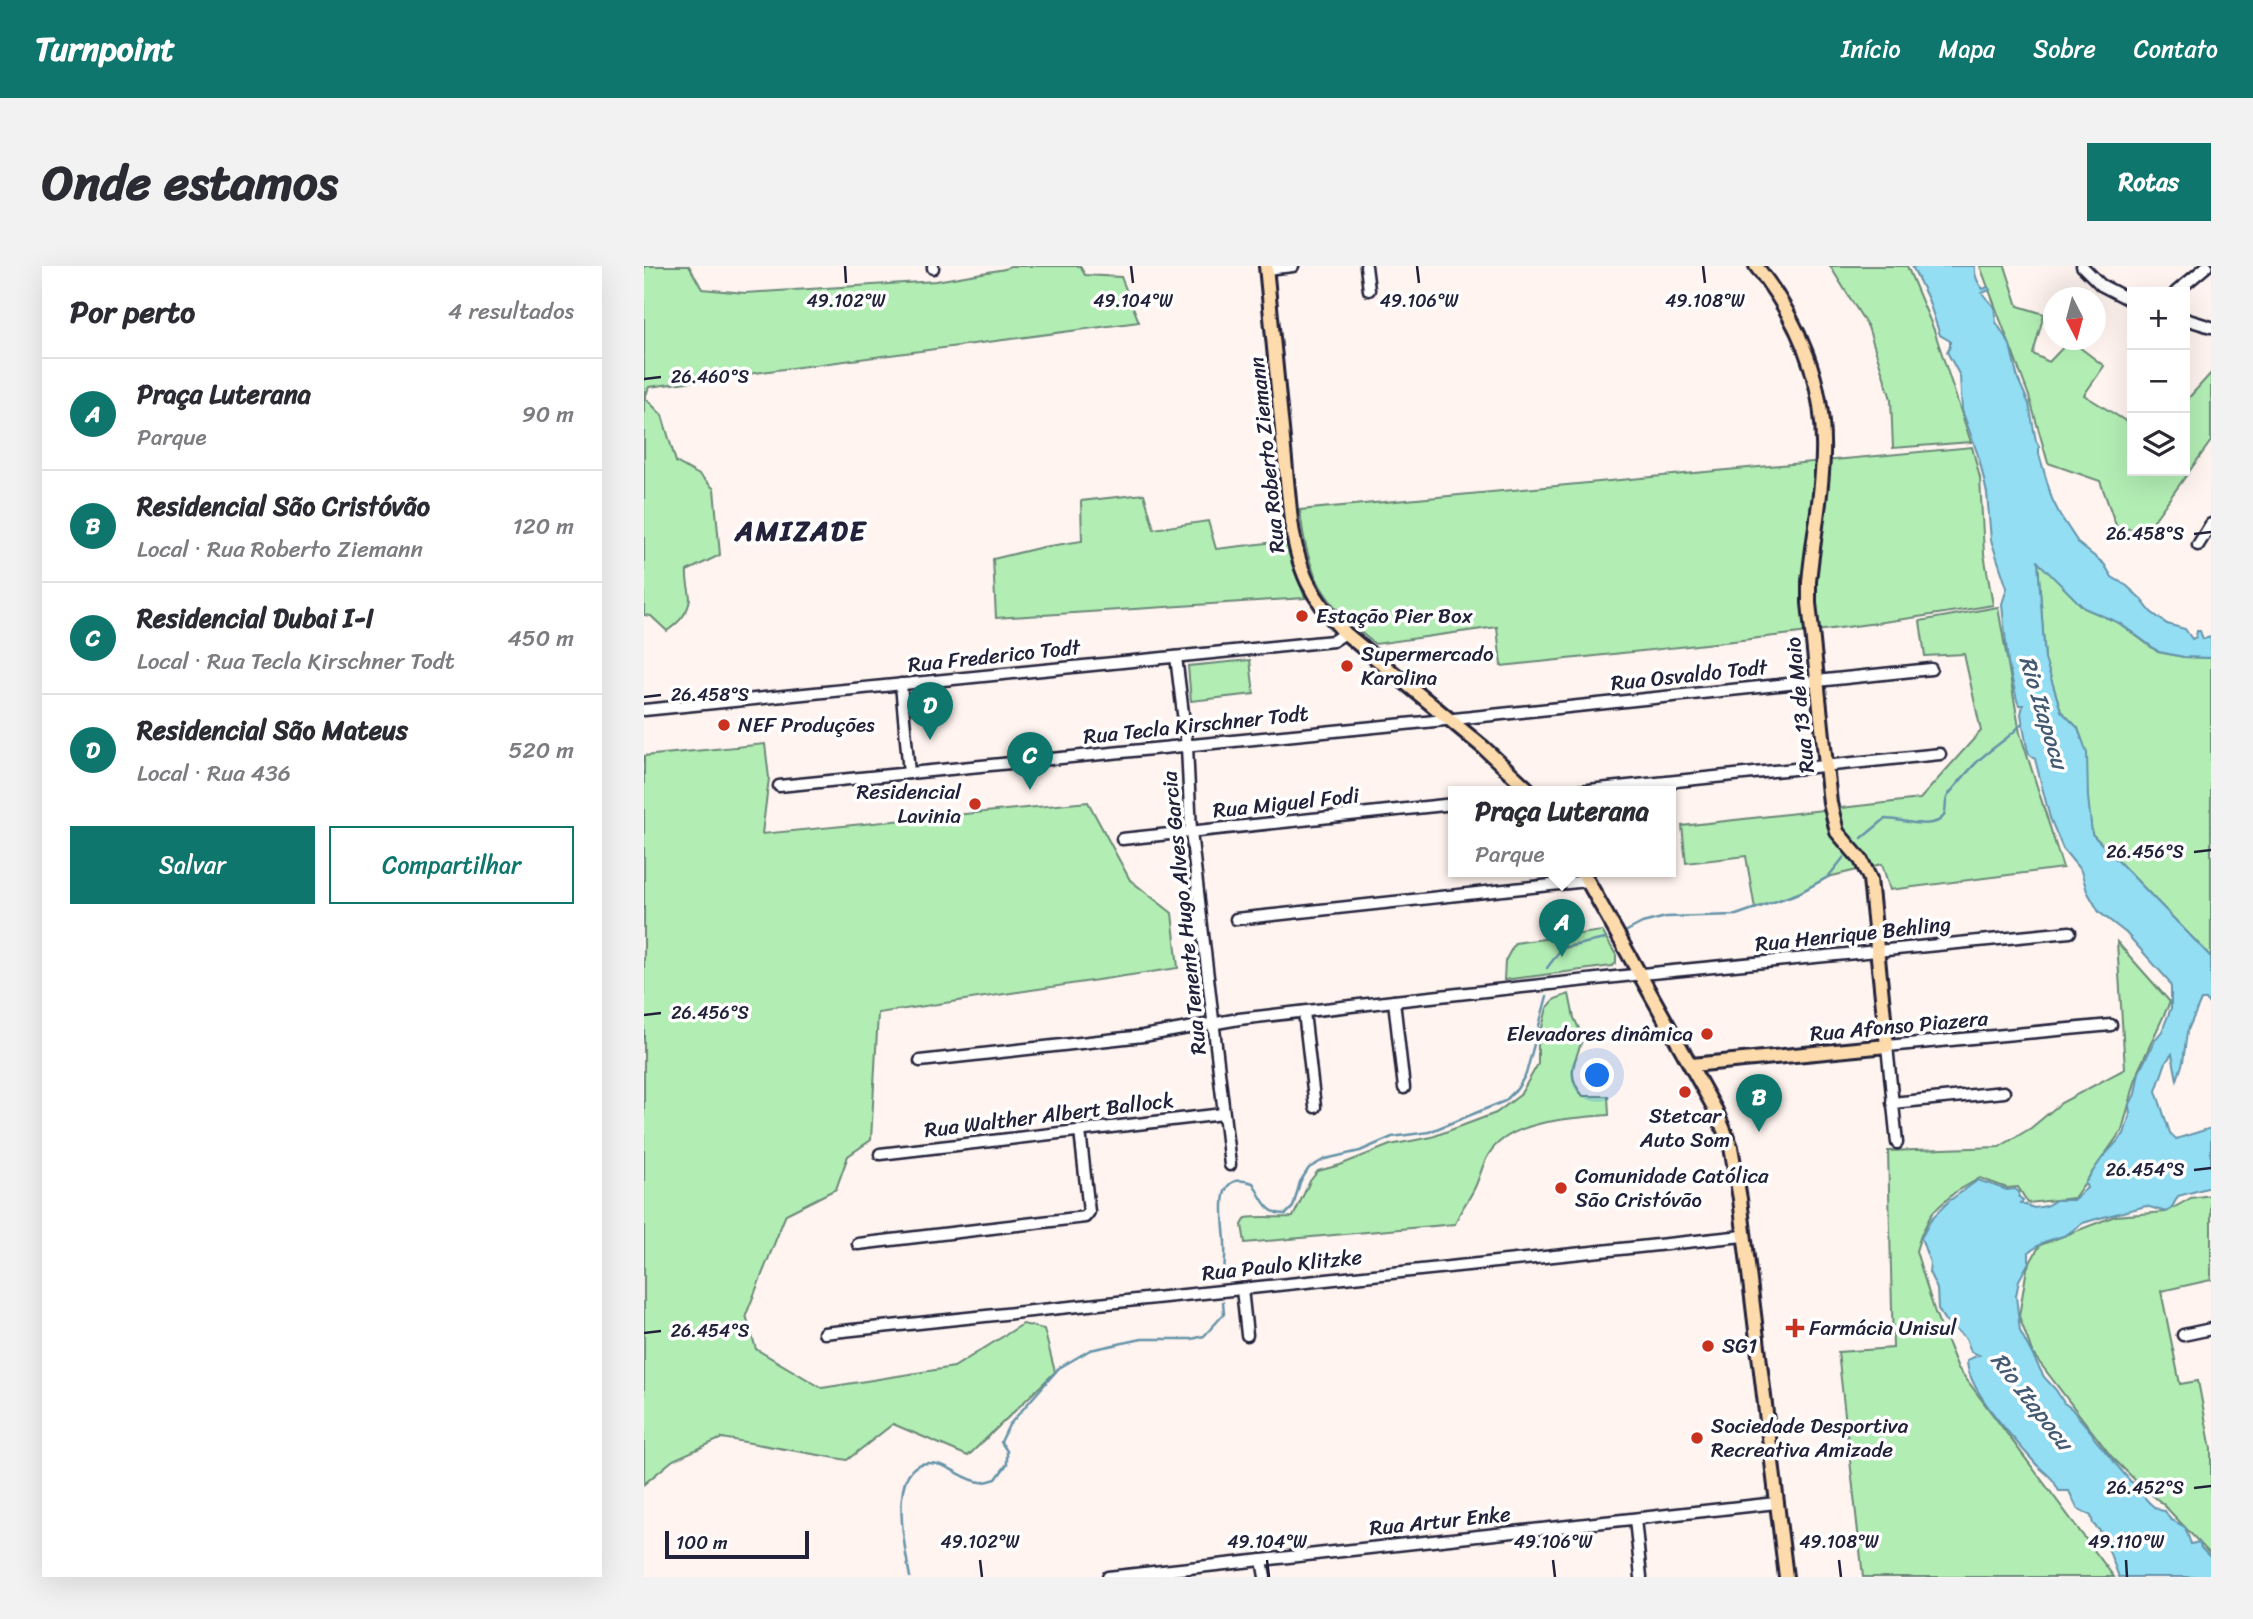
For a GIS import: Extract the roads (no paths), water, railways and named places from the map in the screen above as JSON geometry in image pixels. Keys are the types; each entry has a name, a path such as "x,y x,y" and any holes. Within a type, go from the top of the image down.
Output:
{"main road":[{"name":"Rua 13 de Maio","path":"1756,266 1778,296 1801,340 1815,381 1821,416 1822,479 1809,592 1817,681 1835,824 1842,838 1861,860 1870,879 1887,1046"},
{"name":"Rua Roberto Ziemann","path":"1266,267 1291,521 1297,556 1313,595 1345,633 1506,766 1525,786"},
{"path":"1585,877 1692,1065 1731,1147 1740,1199 1786,1577"},
{"name":"Rua Afonso Piazera","path":"1692,1065 1887,1046"}],"street":[{"path":"1266,267 1293,266"},
{"path":"1366,266 1369,290"},
{"path":"2082,266 2101,285 2127,299"},
{"path":"2182,287 2207,266"},
{"path":"2190,320 2211,327"},
{"path":"2198,545 2211,524"},
{"name":"Rua Frederico Todt","path":"644,710 1333,641 1345,633"},
{"name":"Rua Tenente Hugo Alves Garcia","path":"1177,657 1188,746 1191,832 1230,1165"},
{"name":"Rua Osvaldo Todt","path":"1450,720 1931,669"},
{"path":"901,684 909,773"},
{"name":"Rua Tecla Kirschner Todt","path":"779,786 1450,720"},
{"path":"1628,786 1940,754"},
{"name":"Rua Miguel Fodi","path":"1122,839 1448,805"},
{"path":"1236,919 1576,877"},
{"name":"Rua Henrique Behling","path":"919,1061 1143,1036 1304,1012 1641,974 2070,932"},
{"path":"1394,1002 1404,1088"},
{"path":"1304,1012 1315,1107"},
{"name":"Rua Afonso Piazera","path":"1887,1046 2111,1025"},
{"name":"Rua 13 de Maio","path":"1887,1046 1897,1143"},
{"path":"1892,1100 2003,1090"},
{"name":"Rua Walther Albert Ballock","path":"880,1154 1223,1114"},
{"path":"858,1244 1085,1217 1089,1212 1080,1131"},
{"name":"Rua Paulo Klitzke","path":"824,1333 1743,1236"},
{"path":"1242,1289 1247,1335"},
{"path":"2183,1335 2211,1329"},
{"name":"Rua Artur Enke","path":"1108,1577 1776,1503"},
{"path":"1635,1519 1641,1577"},
{"path":"1262,1560 1265,1577"}],"water":[{"name":"Rio Itapocu","path":"1912,266 1975,266 1979,284 1983,289 1988,287 1990,290 1982,293 1994,307 1996,322 2010,345 2018,379 2029,404 2052,499 2060,515 2079,544 2104,564 2112,577 2140,598 2151,612 2167,624 2185,629 2192,639 2196,637 2197,631 2200,631 2203,639 2211,637 2211,658 2184,657 2159,652 2119,623 2084,608 2038,562 2045,659 2061,711 2078,728 2087,753 2092,834 2211,957 2211,1007 2206,1000 2201,1000 2187,1032 2183,1062 2177,1080 2172,1054 2166,1062 2156,1091 2170,1133 2176,1139 2211,1128 2211,1187 2178,1196 2171,1209 2166,1212 2146,1206 2083,1223 2066,1235 2044,1242 2029,1252 2029,1262 2019,1280 2016,1296 2020,1331 2044,1377 2131,1482 2139,1484 2138,1489 2146,1500 2185,1527 2191,1544 2199,1542 2211,1558 2211,1577 2119,1577 2102,1533 2093,1524 2091,1516 2077,1508 2069,1491 2059,1491 2052,1479 1983,1400 1969,1372 1967,1360 1979,1355 1971,1352 1966,1338 1945,1321 1938,1309 1937,1289 1929,1272 1930,1263 1921,1238 1932,1218 1949,1201 1978,1180 2007,1190 2015,1189 2023,1200 2021,1203 2034,1208 2046,1206 2056,1200 2073,1200 2087,1188 2085,1183 2102,1158 2124,1134 2139,1072 2162,1031 2171,1008 2171,987 2168,980 2126,933 2099,912 2087,891 2081,871 2063,849 2050,818 2035,759 2027,748 2021,714 2023,705 2019,705 2017,700 2008,663 2002,604 2007,588 1991,540 1987,493 1979,458 1962,410 1960,376 1947,352 1950,341 1940,335 1928,299"}],"waterway":[{"name":"Rio Itapocu","path":"1862,838 1885,819 1926,824 1938,821 1944,816 1947,797 1959,781 2023,722"},
{"path":"1625,932 1642,923 1666,917 1736,915 1799,893 1828,877 1844,857"},
{"path":"1547,968 1562,948 1605,939"},
{"path":"1224,1278 1223,1200 1231,1183 1240,1180 1253,1183 1269,1209 1286,1214 1293,1207 1300,1182 1309,1168 1325,1159 1360,1151 1392,1137 1429,1132 1505,1101 1517,1089 1526,1074 1547,996"},
{"path":"910,1577 904,1545 902,1504 904,1486 911,1471 923,1464 941,1465 976,1481 996,1479 1007,1464 1007,1451 1001,1442 1009,1425 1059,1368 1090,1350 1142,1339 1192,1339 1204,1336 1224,1314 1223,1302"}],"place":[{"name":"Estação Pier Box","path":"1302,616"},
{"name":"Supermercado Karolina","path":"1347,666"},
{"name":"NEF Produções","path":"724,725"},
{"name":"Residencial São Mateus","path":"930,740"},
{"name":"Residencial Dubai I-I","path":"1030,790"},
{"name":"Residencial Lavinia","path":"975,804"},
{"name":"Praça Luterana","path":"1562,957"},
{"name":"Elevadores dinâmica","path":"1707,1034"},
{"name":"Stetcar Auto Som","path":"1685,1092"},
{"name":"Residencial São Cristóvão","path":"1759,1132"},
{"name":"Comunidade Católica São Cristóvão","path":"1561,1188"},
{"name":"Farmácia Unisul","path":"1795,1328"},
{"name":"SG1","path":"1708,1346"},
{"name":"Sociedade Desportiva Recreativa Amizade","path":"1697,1438"}],"district":[{"name":"AMIZADE","path":"801,530"}]}
